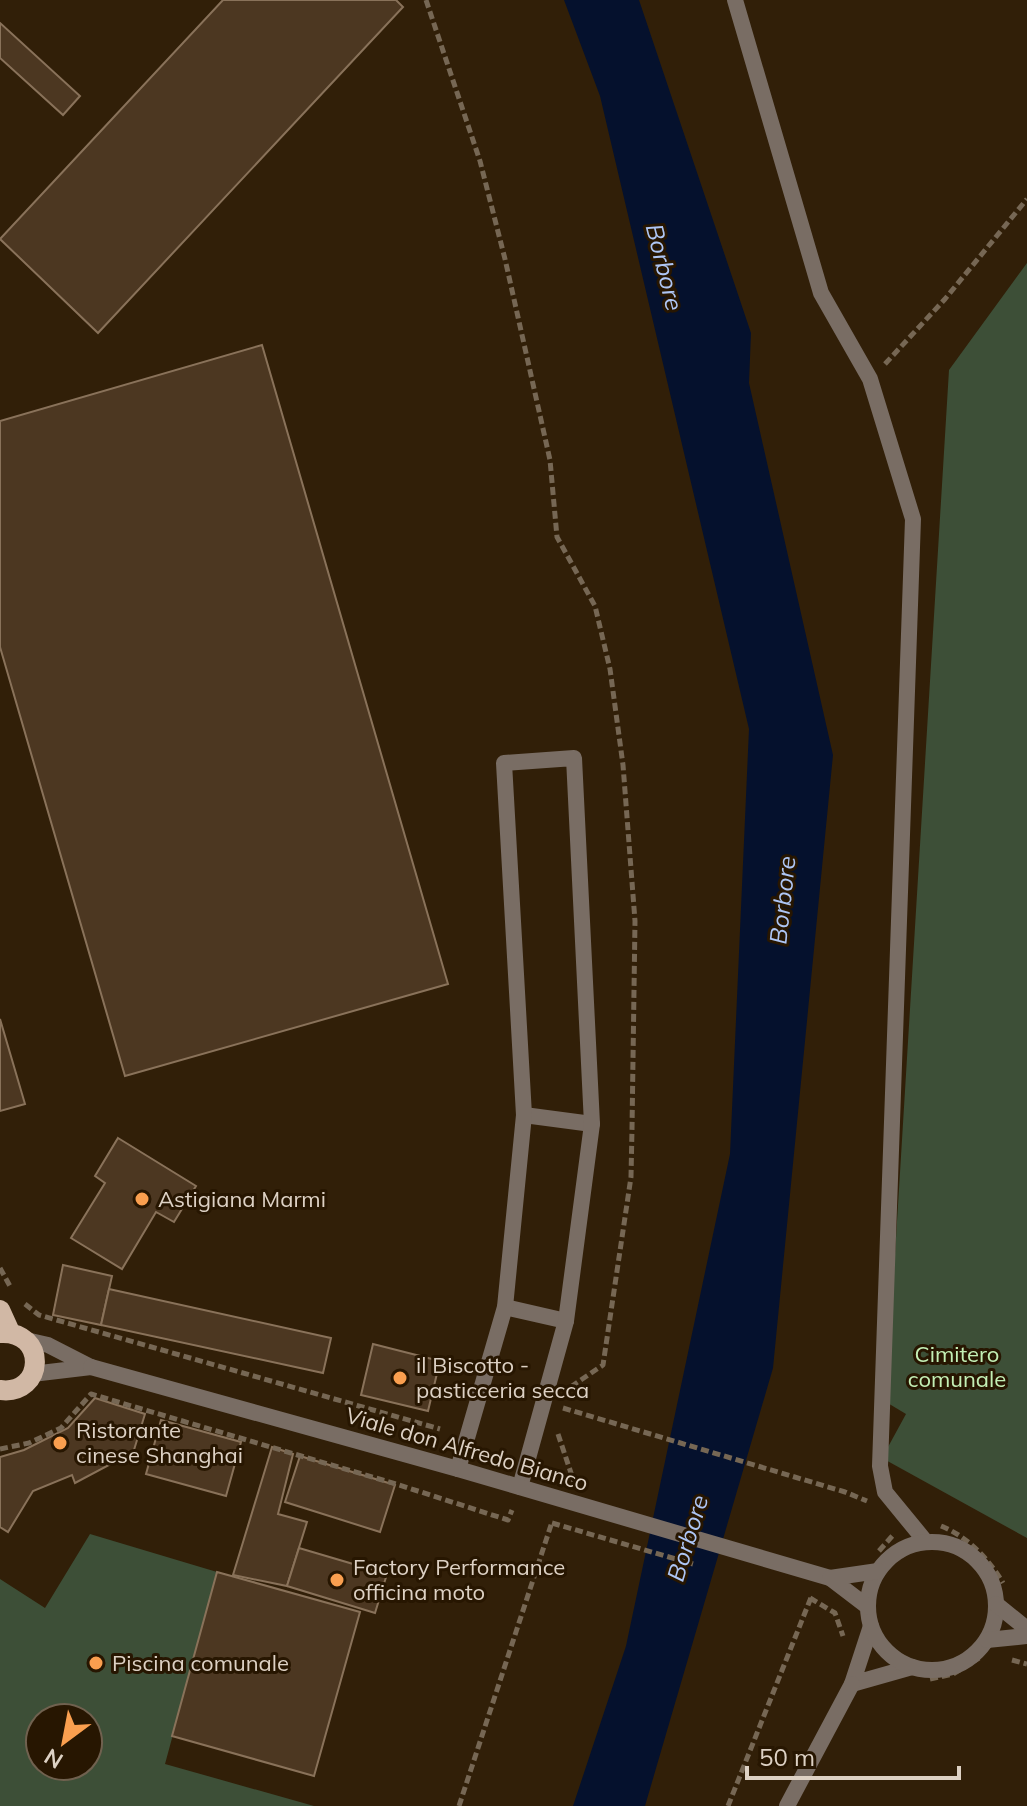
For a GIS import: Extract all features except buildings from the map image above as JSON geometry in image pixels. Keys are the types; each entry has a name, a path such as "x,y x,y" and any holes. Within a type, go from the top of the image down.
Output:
{"main road":[{"path":"0,1310 12,1335 35,1356 28,1381 6,1390 0,1407"}],"street":[{"path":"735,0 821,293 870,379 913,519 880,1466 885,1492 926,1542"},
{"path":"458,1469 505,1307 524,1115 504,763 574,758 592,1124 566,1321 520,1487"},
{"path":"524,1115 592,1124"},
{"path":"505,1307 566,1321"},
{"name":"Viale don Alfredo Bianco","path":"12,1335 48,1345 91,1367 581,1504 825,1577 868,1607"},
{"name":"Viale don Alfredo Bianco","path":"32,1374 91,1367"},
{"path":"914,1673 880,1644 871,1626 868,1607 878,1571 891,1556 908,1547 926,1542 947,1543 966,1551 982,1565 1003,1600 1027,1629"},
{"name":"Viale don Alfredo Bianco","path":"825,1577 878,1571"},
{"path":"852,1684 953,1667 971,1657 987,1640 1003,1600"},
{"path":"787,1806 852,1684 871,1626"},
{"path":"987,1640 1027,1636"}],"path":[{"path":"426,0 480,161 501,245 550,460 557,537 595,606 610,669 623,765 635,921 631,1177 603,1365 568,1388 549,1381"},
{"path":"870,379 945,299 1027,199"},
{"path":"0,1268 16,1297 39,1315 440,1429"},
{"path":"0,1449 29,1443 61,1428 91,1394 508,1520 512,1510"},
{"path":"556,1415 559,1407 845,1492"},
{"path":"554,1423 575,1487"},
{"path":"558,1460 567,1464"},
{"path":"907,1518 948,1529 978,1550 993,1567 1003,1600"},
{"path":"459,1806 552,1523 571,1529"},
{"path":"728,1806 808,1597 825,1577"},
{"path":"808,1597 835,1613 843,1638"},
{"path":"914,1673 944,1678 980,1657"},
{"path":"1006,1659 1027,1664"}],"green space":[{"name":"Cimitero comunale","path":"1027,263 1027,1538 882,1458 906,1414 886,1402 949,370"},
{"name":"Piscina comunale","path":"90,1534 217,1572 165,1764 314,1806 0,1806 0,1579 45,1608"}],"water":[{"name":"Borbore","path":"564,0 639,0 751,333 749,383 833,755 773,1368 645,1806 573,1806 626,1646 730,1154 749,729 600,96"}],"place":[{"name":"Astigiana Marmi","path":"142,1199"},
{"name":"il Biscotto - pasticceria secca","path":"400,1378"},
{"name":"Ristorante cinese Shanghai","path":"60,1443"},
{"name":"Factory Performance officina moto","path":"337,1580"},
{"name":"Piscina comunale","path":"96,1663"}]}
